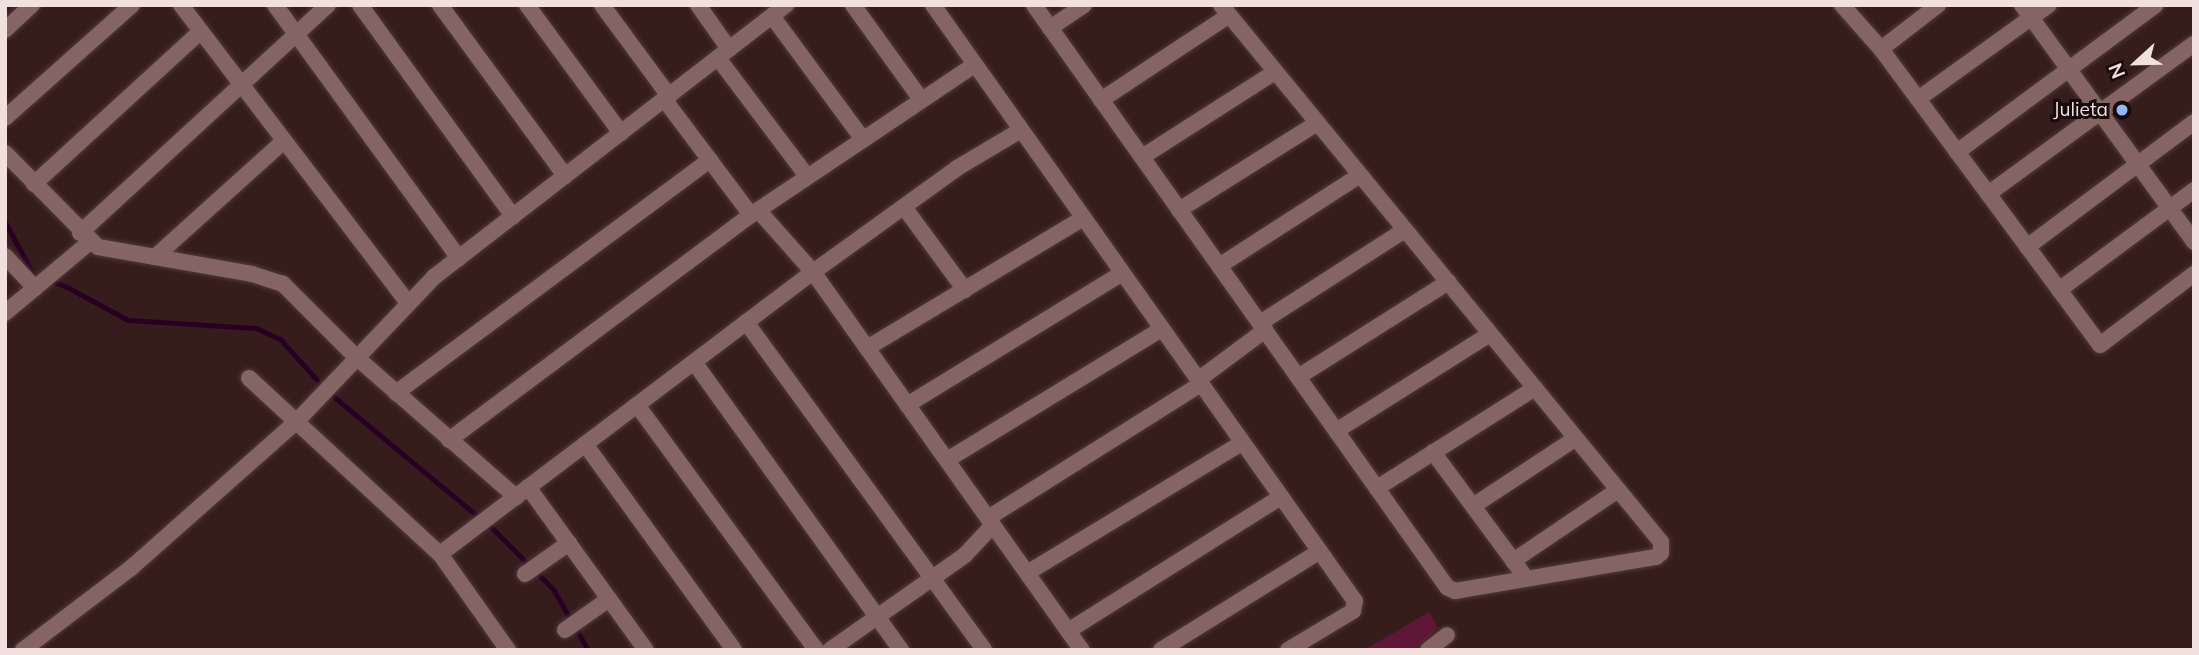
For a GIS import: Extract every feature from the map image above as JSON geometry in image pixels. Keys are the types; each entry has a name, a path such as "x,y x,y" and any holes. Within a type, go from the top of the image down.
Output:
{"street":[{"path":"5,30 32,5"},
{"path":"5,118 132,5"},
{"path":"181,5 407,302"},
{"path":"275,5 459,258"},
{"path":"5,313 35,288 240,83 328,5"},
{"path":"360,5 513,216"},
{"path":"440,5 565,176"},
{"path":"527,5 621,133"},
{"path":"603,5 710,160 813,272 1082,650"},
{"path":"698,5 723,54 807,176"},
{"path":"23,650 131,568 296,421 407,302 459,258 786,5"},
{"path":"853,5 920,98"},
{"path":"933,5 1320,551 1356,606 1288,650"},
{"path":"1034,5 1179,211 1447,587 1455,591 1649,560 1661,553 1661,542 1225,11 1101,100"},
{"path":"1050,28 1084,5"},
{"path":"1842,5 1881,49 2100,345 2194,274"},
{"path":"1881,49 1938,5"},
{"path":"1918,99 2027,12 2049,5"},
{"path":"1957,152 2156,5"},
{"path":"2027,12 2194,242"},
{"path":"772,16 862,138"},
{"path":"34,184 201,31"},
{"path":"1988,194 2194,44"},
{"path":"449,440 755,212 920,98 974,65"},
{"path":"1142,157 1275,72"},
{"path":"2027,247 2194,122"},
{"path":"1179,211 1317,123"},
{"path":"440,554 813,272 904,207 1021,130"},
{"path":"155,257 284,141"},
{"path":"5,153 85,237 155,257 283,284 356,357 449,440 522,492 569,543 646,650"},
{"path":"396,393 710,160"},
{"path":"1219,266 1360,175"},
{"path":"2059,290 2194,190"},
{"path":"904,207 965,290"},
{"path":"867,348 1083,218"},
{"path":"830,650 965,555 990,521 1200,382 1262,327 1405,230"},
{"path":"5,256 35,288"},
{"path":"908,405 1122,273"},
{"path":"1298,377 1448,282"},
{"path":"746,322 984,650"},
{"path":"947,460 1162,329"},
{"path":"1336,431 1490,334"},
{"path":"694,362 901,650"},
{"path":"249,378 440,554 508,650"},
{"path":"1377,488 1535,388"},
{"path":"637,405 816,650"},
{"path":"1473,506 1576,438"},
{"path":"1027,573 1242,443"},
{"path":"585,444 734,650"},
{"path":"1433,452 1526,579"},
{"path":"1513,561 1618,490"},
{"path":"1068,631 1281,497"},
{"path":"526,574 569,543"},
{"path":"1161,650 1320,551"},
{"path":"565,630 609,599"},
{"path":"1427,650 1447,635"}],"building":[{"path":"1429,612 1438,628 1414,650 1364,650"}],"waterway":[{"path":"5,222 33,274 65,286 128,320 256,328 280,339 317,380"},
{"path":"334,397 492,528 553,589 588,650"}],"place":[{"name":"Julieta","path":"2122,110"}]}
